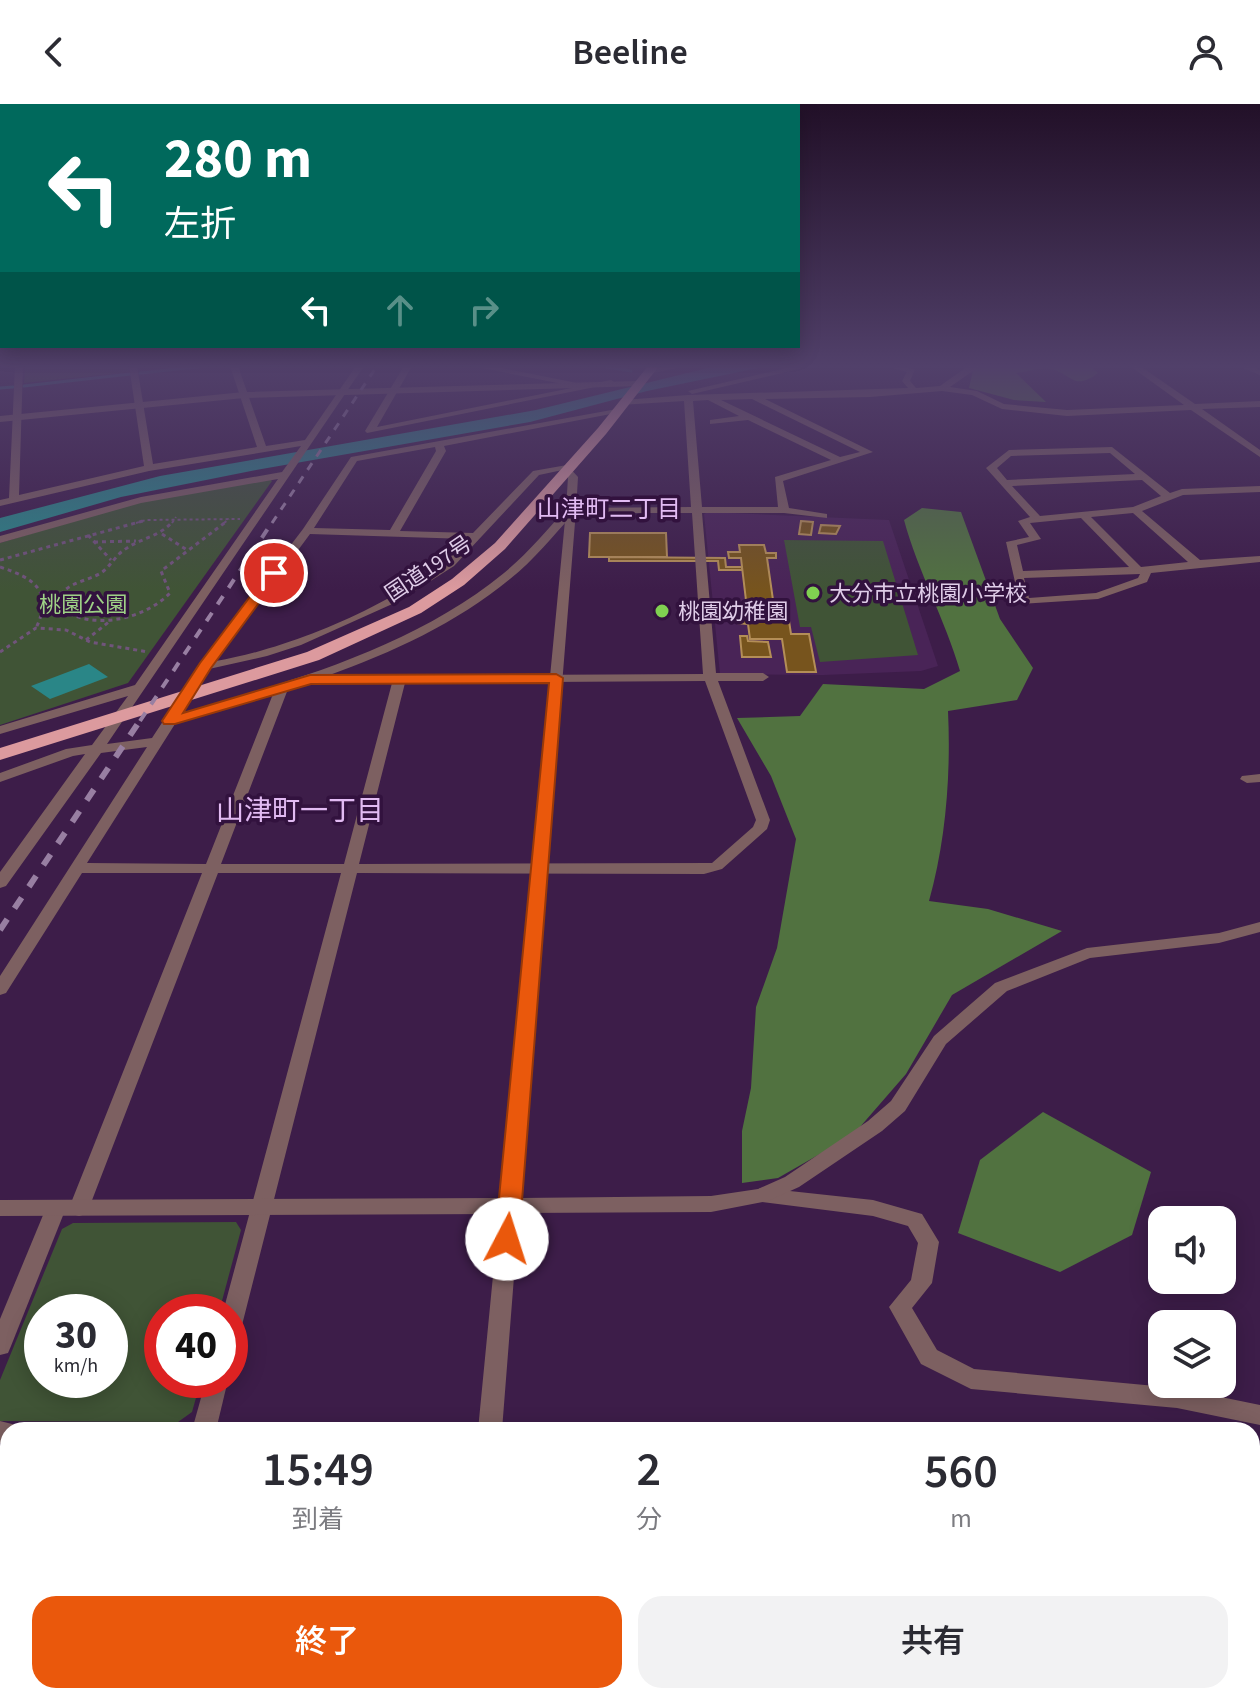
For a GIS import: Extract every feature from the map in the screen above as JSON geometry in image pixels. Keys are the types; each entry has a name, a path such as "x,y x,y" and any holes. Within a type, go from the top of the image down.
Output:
{"highway":[{"name":"国道197号","path":"0,754 313,656 415,610 486,559 590,441"}],"street":[{"path":"14,499 16,441"},
{"path":"145,441 149,468"},
{"path":"259,441 262,448"},
{"path":"0,883 99,747 308,441"},
{"path":"0,989 205,666 307,531 354,459 455,441"},
{"path":"77,868 704,869 717,866 760,829 763,820 710,677 698,509 688,441"},
{"path":"798,441 840,461"},
{"path":"784,510 778,479 868,452 844,441"},
{"path":"1241,441 1260,454"},
{"path":"0,503 149,468 262,448 306,444"},
{"path":"393,534 441,451 439,444"},
{"path":"1038,520 992,465 1009,453 1112,450 1168,497"},
{"path":"205,666 251,657 296,642 367,611 448,566 536,473 567,468 573,477 491,1422"},
{"path":"0,540 98,510 288,470"},
{"path":"1004,483 1141,477"},
{"path":"1082,514 1142,569 1143,580 1098,596 1024,602 1011,542 1036,539 1023,521 1082,514 1135,510 1182,492 1260,489"},
{"path":"170,721 310,680 439,623 499,583 571,510 784,510 823,516"},
{"path":"1135,510 1197,564"},
{"path":"307,531 476,536"},
{"path":"1017,575 1260,559"},
{"path":"310,680 763,677"},
{"path":"239,1294 400,679"},
{"path":"0,730 140,688"},
{"path":"79,1208 282,689"},
{"path":"0,778 71,752 157,742"},
{"path":"761,1196 792,1182 875,1126 898,1106 940,1040 1001,987 1087,953 1219,938 1260,927"},
{"path":"0,1208 510,1208 711,1204 761,1196 873,1208 915,1220 929,1242 921,1283 900,1307 929,1357 971,1379 1177,1398 1260,1415"},
{"path":"0,1346 56,1208"},
{"path":"206,1422 212,1398"}],"path":[{"path":"0,560 146,520 176,517 254,519"},
{"path":"94,542 142,540 162,534 176,517"},
{"path":"56,605 64,615 72,617 112,619 148,610 165,600 170,588 160,573 229,518"},
{"path":"162,534 188,550"},
{"path":"88,535 111,560"},
{"path":"44,609 56,605 63,590 103,572 111,560 142,540"},
{"path":"0,567 25,574 31,579 42,592 44,609 36,628 0,652"},
{"path":"86,640 112,619"},
{"path":"36,628 66,630 86,640 162,654"}],"shaded area":[{"path":"362,441 424,441 121,497 0,532 0,518 160,476"},
{"path":"922,508 961,512 1000,619 1033,668 1017,700 948,711 946,807 940,855 929,901 988,909 1062,931 952,995 906,1074 853,1135 778,1178 742,1183 742,1131 751,1088 756,1007 777,948 796,839 771,776 737,718 800,716 823,684 924,689 960,671 904,520"},
{"name":"大分市立桃園小学校","path":"704,514 889,520 938,666 921,671 823,675 720,674"},
{"path":"89,664 108,677 50,699 31,686"},
{"path":"1043,1112 1151,1172 1132,1235 1060,1272 958,1233 980,1160"}],"green space":[{"name":"桃園公園","path":"268,478 272,481 128,683 0,725 0,543 130,504"},
{"path":"784,540 883,541 918,655 820,662 811,627 800,627"},
{"path":"236,1222 241,1230 224,1294 144,1294 144,1398 196,1398 192,1412 178,1422 0,1421 0,1380 24,1322 24,1398 128,1398 128,1294 35,1294 62,1229 73,1223"}],"building":[{"path":"801,521 813,522 811,535 799,534"},
{"path":"821,525 840,526 836,534 819,533"},
{"path":"590,533 666,533 667,557 589,557"},
{"path":"739,545 764,545 766,553 776,553 776,558 767,558 776,621 789,621 791,634 809,634 816,672 787,672 782,639 750,639 748,624 737,623 736,617 748,617 741,558 729,558 728,552 740,552"},
{"path":"609,557 725,558 726,567 742,567 742,570 719,570 718,561 609,561"},
{"path":"740,636 747,636 748,641 768,642 771,657 742,657"}],"railway":[{"path":"272,523 327,441"},
{"path":"140,721 273,521"},
{"path":"0,930 141,719"}],"place":[{"name":"大分市立桃園小学校","path":"813,593"},
{"name":"桃園幼稚園","path":"662,611"}],"district":[{"name":"山津町二丁目","path":"609,509"},
{"name":"山津町一丁目","path":"300,810"}],"route":[{"path":"274,573 205,666 170,721 310,680 556,678 507,1239"}]}
